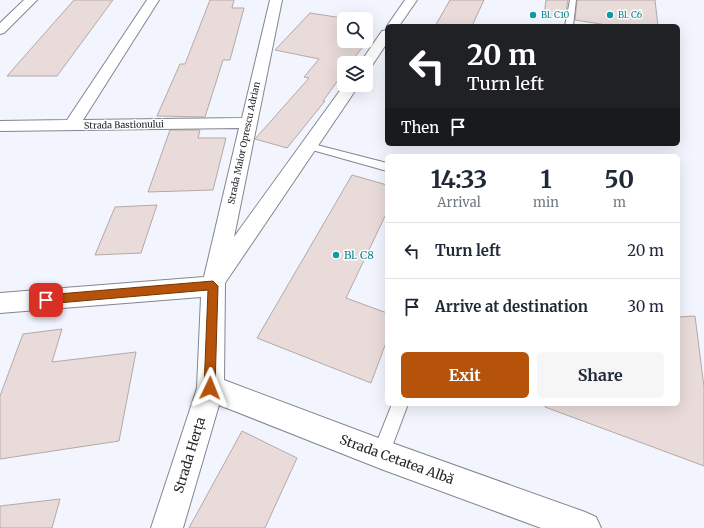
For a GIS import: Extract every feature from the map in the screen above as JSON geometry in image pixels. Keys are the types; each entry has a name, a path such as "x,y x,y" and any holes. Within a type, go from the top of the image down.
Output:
{"street":[{"path":"0,30 31,0"},
{"path":"72,125 153,0"},
{"name":"Strada Maior Oprescu Adrian","path":"213,286 276,0"},
{"path":"394,24 411,0"},
{"path":"372,56 385,37"},
{"path":"0,303 213,286 347,92"},
{"name":"Strada Bastionului","path":"0,126 249,123"},
{"name":"Strada Herța","path":"167,528 210,388 213,286"},
{"name":"Strada Cetatea Albă","path":"210,388 381,454 585,528"}],"lane":[{"path":"569,24 573,0"},
{"path":"309,146 385,166"},
{"path":"381,454 399,406"}],"building":[{"path":"74,0 113,0 57,76 7,76"},
{"path":"210,0 234,0 232,8 244,8 230,60 223,60 205,117 157,116 180,64 185,64"},
{"path":"450,0 484,0 473,24 436,24"},
{"path":"546,0 568,0 565,18 544,15"},
{"path":"577,0 655,0 658,24 600,24 575,20"},
{"path":"310,13 337,17 337,48 362,48 356,56 337,56 337,82 323,101 325,101 287,148 255,139 309,78 304,77 319,59 275,50"},
{"path":"170,130 200,130 198,138 226,138 213,190 148,192"},
{"name":"Bl. C8","path":"352,175 385,184 385,216 346,298 385,312 385,345 371,383 257,338"},
{"path":"157,205 141,253 95,255 115,207"},
{"path":"695,316 704,387 704,466 545,407 680,406 680,317"},
{"path":"62,329 52,362 136,352 119,441 0,459 0,396 23,334"},
{"path":"242,431 297,458 265,528 189,528"},
{"path":"60,499 52,528 0,528 0,506"}],"place":[{"name":"Bl. C10","path":"533,15"},
{"name":"Bl. C6","path":"610,15"},
{"name":"Bl. C8","path":"336,255"}],"route":[{"path":"46,300 213,286 210,388"}]}
